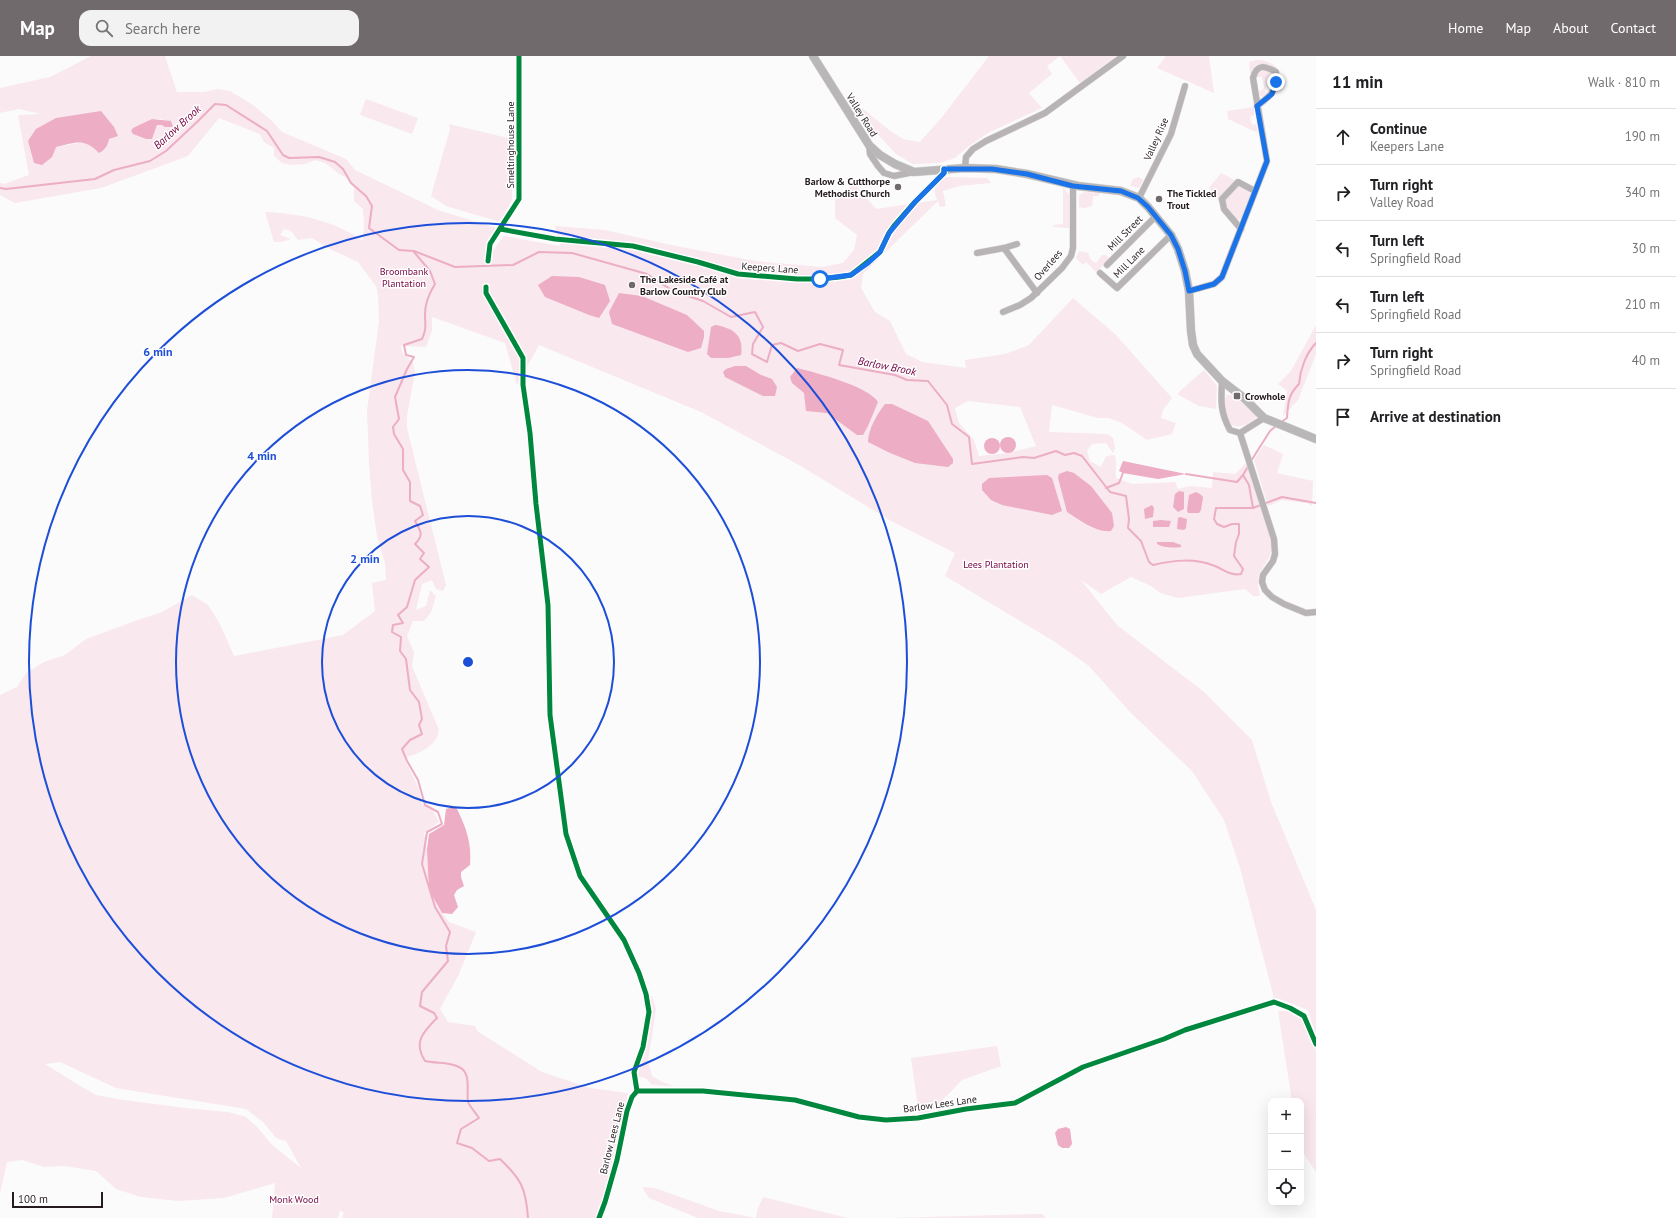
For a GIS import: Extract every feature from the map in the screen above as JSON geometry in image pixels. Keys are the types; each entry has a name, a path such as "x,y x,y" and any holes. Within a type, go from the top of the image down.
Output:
{"main road":[{"name":"Valley Road","path":"813,56 869,144 880,155 895,164 914,172 965,168 996,169 1027,174 1073,186 1121,191 1138,198 1156,216 1171,235 1178,249 1189,291 1193,345 1197,354 1222,381 1244,398 1264,418"},
{"path":"1264,418 1316,440"}],"street":[{"name":"Smeltinghouse Lane","path":"500,229 519,199 519,56"},
{"path":"965,168 966,157 973,149 986,141 1045,113 1123,56"},
{"path":"1189,291 1214,284 1222,277 1267,161 1257,106 1253,76 1255,71 1261,67 1267,67 1276,72 1276,82 1272,94 1257,106"},
{"name":"Valley Rise","path":"1138,198 1170,134 1185,86"},
{"path":"869,144 870,154 884,173 894,176 914,172"},
{"name":"Keepers Lane","path":"500,229 555,239 633,246 698,262 738,274 797,279 839,277 851,275 880,252 894,226 944,173 944,169"},
{"path":"1241,229 1224,209 1222,199 1238,182 1255,191"},
{"name":"Overlees","path":"1003,312 1020,305 1037,293 1062,268 1071,256 1073,248 1073,186"},
{"name":"Mill Street","path":"1107,264 1156,216"},
{"name":"Mill Lane","path":"1100,273 1117,288 1171,235"},
{"path":"977,253 1017,244"},
{"path":"1004,248 1037,293"},
{"path":"1222,381 1221,407 1230,430 1240,433 1264,418"},
{"path":"1240,433 1274,539 1275,554 1263,575 1262,582 1265,590 1272,597 1284,604 1306,613 1316,612"},
{"name":"Barlow Lees Lane","path":"599,1218 606,1202 617,1160 627,1111 632,1097 638,1091 703,1091 795,1100 859,1117 886,1120 918,1118 966,1109 1015,1104 1083,1067 1157,1042 1185,1030 1274,1002 1290,1008 1304,1016 1316,1044"}],"green space":[{"path":"91,56 165,56 177,92 204,92 218,89 230,91 253,105 272,121 282,132 346,159 355,170 438,210 496,228 487,242 485,257 488,257 504,236 560,246 555,226 605,230 671,245 755,261 822,267 843,263 854,250 857,235 835,218 835,197 855,184 876,209 937,200 935,185 946,177 987,178 991,183 959,186 943,191 946,206 940,207 938,201 863,274 861,288 875,312 890,321 906,354 922,362 966,368 965,360 1005,354 1029,345 1073,298 1115,334 1172,398 1163,410 1161,418 1176,423 1172,434 1147,440 1122,423 1109,418 1098,418 1052,405 1049,432 1108,434 1113,438 1115,448 1113,453 1106,443 1092,444 1087,451 1090,461 1101,467 1106,456 1115,455 1116,478 1133,484 1175,482 1178,489 1190,486 1212,488 1213,472 1235,474 1248,461 1272,542 1270,556 1259,574 1258,585 1260,596 1253,596 1245,589 1178,598 1160,593 1151,586 1131,577 1101,594 1081,580 1117,625 1204,692 1252,740 1271,802 1316,910 1316,1036 1308,1010 1274,998 1240,868 1224,820 1192,771 1130,712 1089,666 1055,642 945,576 955,553 893,522 799,465 701,412 539,345 517,385 505,343 432,317 432,331 426,347 401,346 403,354 413,362 415,372 407,416 407,428 446,585 443,591 436,589 432,580 422,584 416,610 426,606 430,590 436,596 431,612 424,621 413,621 407,636 414,652 412,666 439,730 435,741 431,745 416,754 404,758 419,789 422,804 433,811 439,822 424,833 437,906 449,922 476,932 459,974 440,1009 448,1022 475,1026 477,1031 542,1072 590,1088 628,1093 603,1200 595,1218 342,1218 344,1213 340,1210 338,1218 272,1218 275,1183 224,1198 178,1201 141,1197 116,1189 96,1171 64,1166 44,1167 22,1160 7,1162 0,1193 0,695 17,687 26,673 44,662 65,655 86,639 162,612 192,595 208,605 220,624 234,656 343,635 375,611 372,583 386,580 385,563 377,536 372,501 367,411 379,321 376,286 358,262 332,250 312,238 298,240 291,231 284,229 280,235 291,239 281,242 274,242 265,212 291,214 316,219 341,228 363,241 363,209 354,201 354,188 350,179 339,174 325,163 315,160 305,164 291,165 282,163 274,156 274,148 264,142 260,134 219,118 188,156 101,188 15,203 0,195 0,183 4,184 29,175 18,115 41,114 19,109 0,113 0,88 50,77","holes":["152,119 162,119 162,124 157,125 152,139 146,139 133,134 131,131","109,139 93,146 84,142 56,147 34,163 28,141","968,401 1020,407 1036,446 1008,453 979,456 974,440 959,423 955,408","60,1062 116,1088 246,1109 264,1123 276,1138 286,1141 301,1168 271,1144 258,1128 246,1117 228,1112 185,1108 96,1095 45,1064"]},
{"path":"989,56 1060,56 1047,66 1052,74 1029,93 1042,108 988,133 955,158 940,163 913,164 896,154 858,113 862,108 889,130 903,139 920,142 942,117"},
{"path":"1060,56 1116,56 1080,83"},
{"path":"1166,56 1209,56 1214,93 1157,68"},
{"path":"1256,60 1269,62 1276,67 1280,74 1280,79 1275,69 1264,64 1256,65 1250,74 1249,62"},
{"path":"1263,70 1271,73 1274,81 1268,81 1265,92 1269,94 1264,97 1261,96 1259,92 1264,88 1262,77 1257,77 1258,73"},
{"path":"366,99 418,118 412,134 360,115"},
{"path":"1254,107 1254,115 1250,117 1252,125 1256,124 1258,133 1228,119 1227,111"},
{"path":"449,124 512,139 512,200 500,222 446,206 431,196 450,129"},
{"path":"1221,173 1235,180 1222,194 1219,202 1209,188"},
{"path":"1139,177 1143,180 1139,188 1130,186 1133,179"},
{"path":"1237,186 1249,191 1250,195 1242,217 1239,220 1235,219 1225,203 1225,198"},
{"path":"1063,187 1069,195 1069,228 1053,227 1053,225 1063,224"},
{"path":"1085,192 1099,193 1099,196 1093,196 1092,206 1085,208 1079,207 1079,195"},
{"path":"1079,251 1088,253 1091,260 1096,263 1102,255 1106,255 1110,259 1096,272 1086,262 1083,265 1076,258"},
{"path":"1316,325 1316,354 1298,400 1283,416 1287,391 1278,384 1291,371"},
{"path":"1204,370 1217,386 1216,409 1199,406 1177,394"},
{"path":"1227,395 1233,395 1236,397 1256,416 1255,419 1243,426 1235,426 1232,424 1225,412 1225,398"},
{"path":"1264,445 1283,454 1277,473 1313,481 1312,506 1307,503 1282,500 1268,506 1254,460"},
{"path":"652,996 656,1009 648,1062 652,1076 662,1082 674,1086 652,1085 646,1078 639,1077 638,1073 639,1065 646,1048 648,1038 651,1015 650,997"},
{"path":"1278,1011 1287,1011 1302,1020 1316,1051 1316,1172 1304,1154 1304,1098 1292,1098"},
{"path":"997,1046 1001,1066 962,1080 930,1113 919,1114 911,1058"},
{"path":"642,1187 655,1188 719,1211 756,1218 698,1218 649,1198"},
{"path":"763,1197 848,1218 756,1218 757,1211"},
{"path":"1038,1214 1042,1214 1046,1218 889,1218"}],"shaded area":[{"path":"101,111 114,127 118,136 109,139 103,150 99,153 94,148 79,142 56,147 52,157 42,165 34,163 28,141 36,129 56,118"},
{"path":"152,119 171,121 173,127 157,125 152,139 146,139 133,134 131,131 133,128"},
{"path":"552,276 579,277 605,285 610,301 599,318 545,297 538,285"},
{"path":"619,293 642,296 687,315 704,331 701,348 688,352 612,324 609,312"},
{"path":"715,325 727,328 736,334 741,342 741,355 728,358 711,358 707,354 711,327"},
{"path":"735,366 746,366 761,375 772,379 777,387 775,396 763,396 725,377 723,372 726,369"},
{"path":"797,368 817,373 853,386 872,396 878,402 863,435 857,435 827,413 806,411 804,393 792,383 790,377"},
{"path":"885,404 892,404 928,421 953,459 953,463 948,467 915,463 868,442 868,437 874,422"},
{"path":"1008,437 1014,439 1016,445 1014,451 1008,453 1002,451 1000,445 1002,439"},
{"path":"992,438 998,440 1000,446 998,452 992,454 986,452 984,446 986,440"},
{"path":"1123,461 1186,474 1158,479 1123,473 1119,471"},
{"path":"1067,471 1074,473 1091,486 1112,513 1114,526 1111,531 1094,528 1067,512 1058,478 1059,474"},
{"path":"1047,475 1052,478 1062,511 1052,515 1002,505 991,500 982,490 982,484 989,478"},
{"path":"1179,491 1184,492 1184,509 1178,512 1173,507 1175,494"},
{"path":"1196,492 1203,497 1201,510 1199,513 1188,513 1189,495"},
{"path":"1152,505 1154,508 1153,517 1145,519 1144,509"},
{"path":"1180,517 1187,519 1186,528 1184,530 1177,529 1178,518"},
{"path":"1153,521 1171,521 1169,527 1153,527"},
{"path":"1157,542 1173,542 1181,545 1181,547 1166,547 1157,544"},
{"path":"452,807 457,809 466,829 470,850 470,865 461,872 464,886 457,890 454,895 458,907 452,914 442,913 429,890 427,849 429,834 444,825 446,809"},
{"path":"1066,1127 1070,1129 1072,1144 1069,1148 1062,1148 1058,1145 1055,1133 1058,1129"}],"waterway":[{"name":"Barlow Brook","path":"0,188 6,189 95,179 114,170 150,161 166,151 215,104 226,105 267,131 283,155 289,158 319,157 335,162 343,169 351,183 366,196 372,206 369,228 399,250 414,251 455,267 513,265 539,252 572,253 647,274 673,291 703,301 731,317 755,312 763,327 753,344 752,354 767,362 772,345 781,343 798,351 820,344 843,350 839,365 895,375 907,380 928,381 947,405 952,424 969,437 972,464 1023,457 1034,458 1056,451 1065,455 1074,453 1082,456 1110,492 1126,496 1129,519 1128,528 1141,541 1149,562 1153,565 1176,561 1192,561 1207,563 1231,573 1241,574 1243,569 1234,556 1239,534 1239,524 1232,524 1224,527 1217,524 1214,519 1216,508 1253,508 1282,497 1316,503"},
{"path":"414,252 430,271 435,284 426,306 425,329 422,339 404,345 406,355 414,357 395,397 399,419 393,427 394,434 403,449 403,470 410,482 410,501 420,506 423,515 415,521 421,533 420,538 415,544 424,553 420,559 429,567 415,580 407,607 398,615 403,623 393,625 392,632 401,637 400,651 406,659 410,690 419,702 422,719 419,725 422,734 410,740 402,749 418,780 425,805 438,812 442,824 427,832 422,864 435,907 450,932 446,946 448,961 422,992 420,1006 434,1013 437,1018 421,1038 420,1048 421,1054 425,1061 455,1065 466,1073 468,1083 468,1102 479,1118 461,1129 457,1143 472,1148 489,1161 500,1159 513,1172 524,1191 528,1218"},
{"path":"1281,422 1287,418 1288,404 1295,388 1299,384 1306,357 1316,343"},
{"path":"1251,461 1270,431 1276,426"},
{"path":"1249,465 1243,475 1249,485 1253,508"},
{"path":"1106,488 1119,483 1123,473"},
{"path":"1186,474 1237,482 1243,475"}],"cycle path":[{"path":"488,261 490,244 519,199 519,56"},
{"path":"500,229 555,239 633,246 698,262 738,274 797,279 839,277 851,275 880,252 894,226 944,173 944,169"},
{"path":"486,287 486,293 523,358 523,385 530,433 536,504 548,605 550,715 566,834 580,876 624,940 639,973 646,994 649,1012 643,1047 634,1072 637,1091"},
{"path":"599,1218 617,1160 627,1111 632,1097 637,1091 703,1091 795,1100 859,1117 886,1120 918,1118 966,1109 1015,1103 1083,1067 1164,1039 1185,1030 1274,1002 1290,1008 1304,1016 1316,1044"}],"place":[{"name":"Barlow & Cutthorpe Methodist Church","path":"898,187"},
{"name":"The Tickled Trout","path":"1159,199"},
{"name":"The Lakeside Café at Barlow Country Club","path":"632,285"},
{"name":"Crowhole","path":"1237,396"}],"route":[{"path":"820,279 851,275 868,263 880,252 894,226 944,173 944,169 965,168 996,169 1027,174 1073,186 1121,191 1138,198 1148,207 1171,235 1178,249 1189,291 1214,284 1222,277 1267,161 1257,106 1272,94 1276,82"}],"park label":[{"name":"Broombank Plantation","path":"404,276"},
{"name":"Lees Plantation","path":"996,564"},
{"name":"Monk Wood","path":"294,1199"}]}
